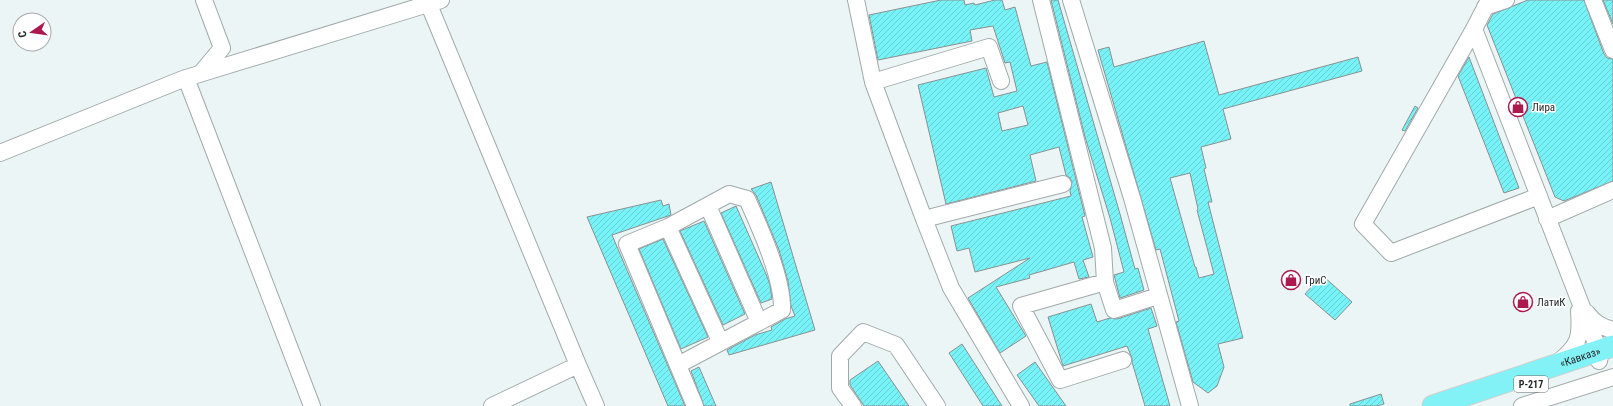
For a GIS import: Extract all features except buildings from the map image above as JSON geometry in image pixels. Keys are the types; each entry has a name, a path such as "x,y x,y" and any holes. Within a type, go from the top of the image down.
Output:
{"main road":[{"name":"«Кавказ»","path":"1433,406 1553,366 1606,354"},
{"name":"«Кавказ»","path":"1464,406 1606,354"}],"street":[{"path":"194,75 222,48 204,0"},
{"path":"856,0 873,82 951,288 1021,406"},
{"path":"1041,0 1103,248 1105,282 1114,310 1158,296"},
{"path":"1071,0 1132,198 1158,296 1190,406"},
{"path":"1506,0 1487,4 1363,224 1391,253 1538,196"},
{"path":"1593,0 1613,50"},
{"path":"0,152 194,75 432,2 578,365 596,406"},
{"path":"1474,29 1579,300 1606,354"},
{"path":"873,82 989,47 1001,81"},
{"path":"194,75 312,406"},
{"path":"924,219 1063,184"},
{"path":"1547,219 1613,190"},
{"path":"678,365 720,341 782,310 782,298 762,233 747,199 729,194 668,227 627,244 695,406"},
{"path":"708,206 759,322"},
{"path":"668,227 720,341"},
{"path":"1105,282 1021,306 1060,380 1123,360"},
{"path":"1579,300 1590,318 1602,328 1613,330"},
{"path":"1553,366 1570,353 1577,339 1580,330 1579,300"},
{"path":"853,406 840,388 840,356 864,332 896,345 937,406"},
{"path":"492,406 578,365"},
{"path":"1522,406 1613,377"}],"place":[{"name":"Лира","path":"1518,107"},
{"name":"ГриС","path":"1291,280"},
{"name":"ЛатиК","path":"1523,302"}]}
